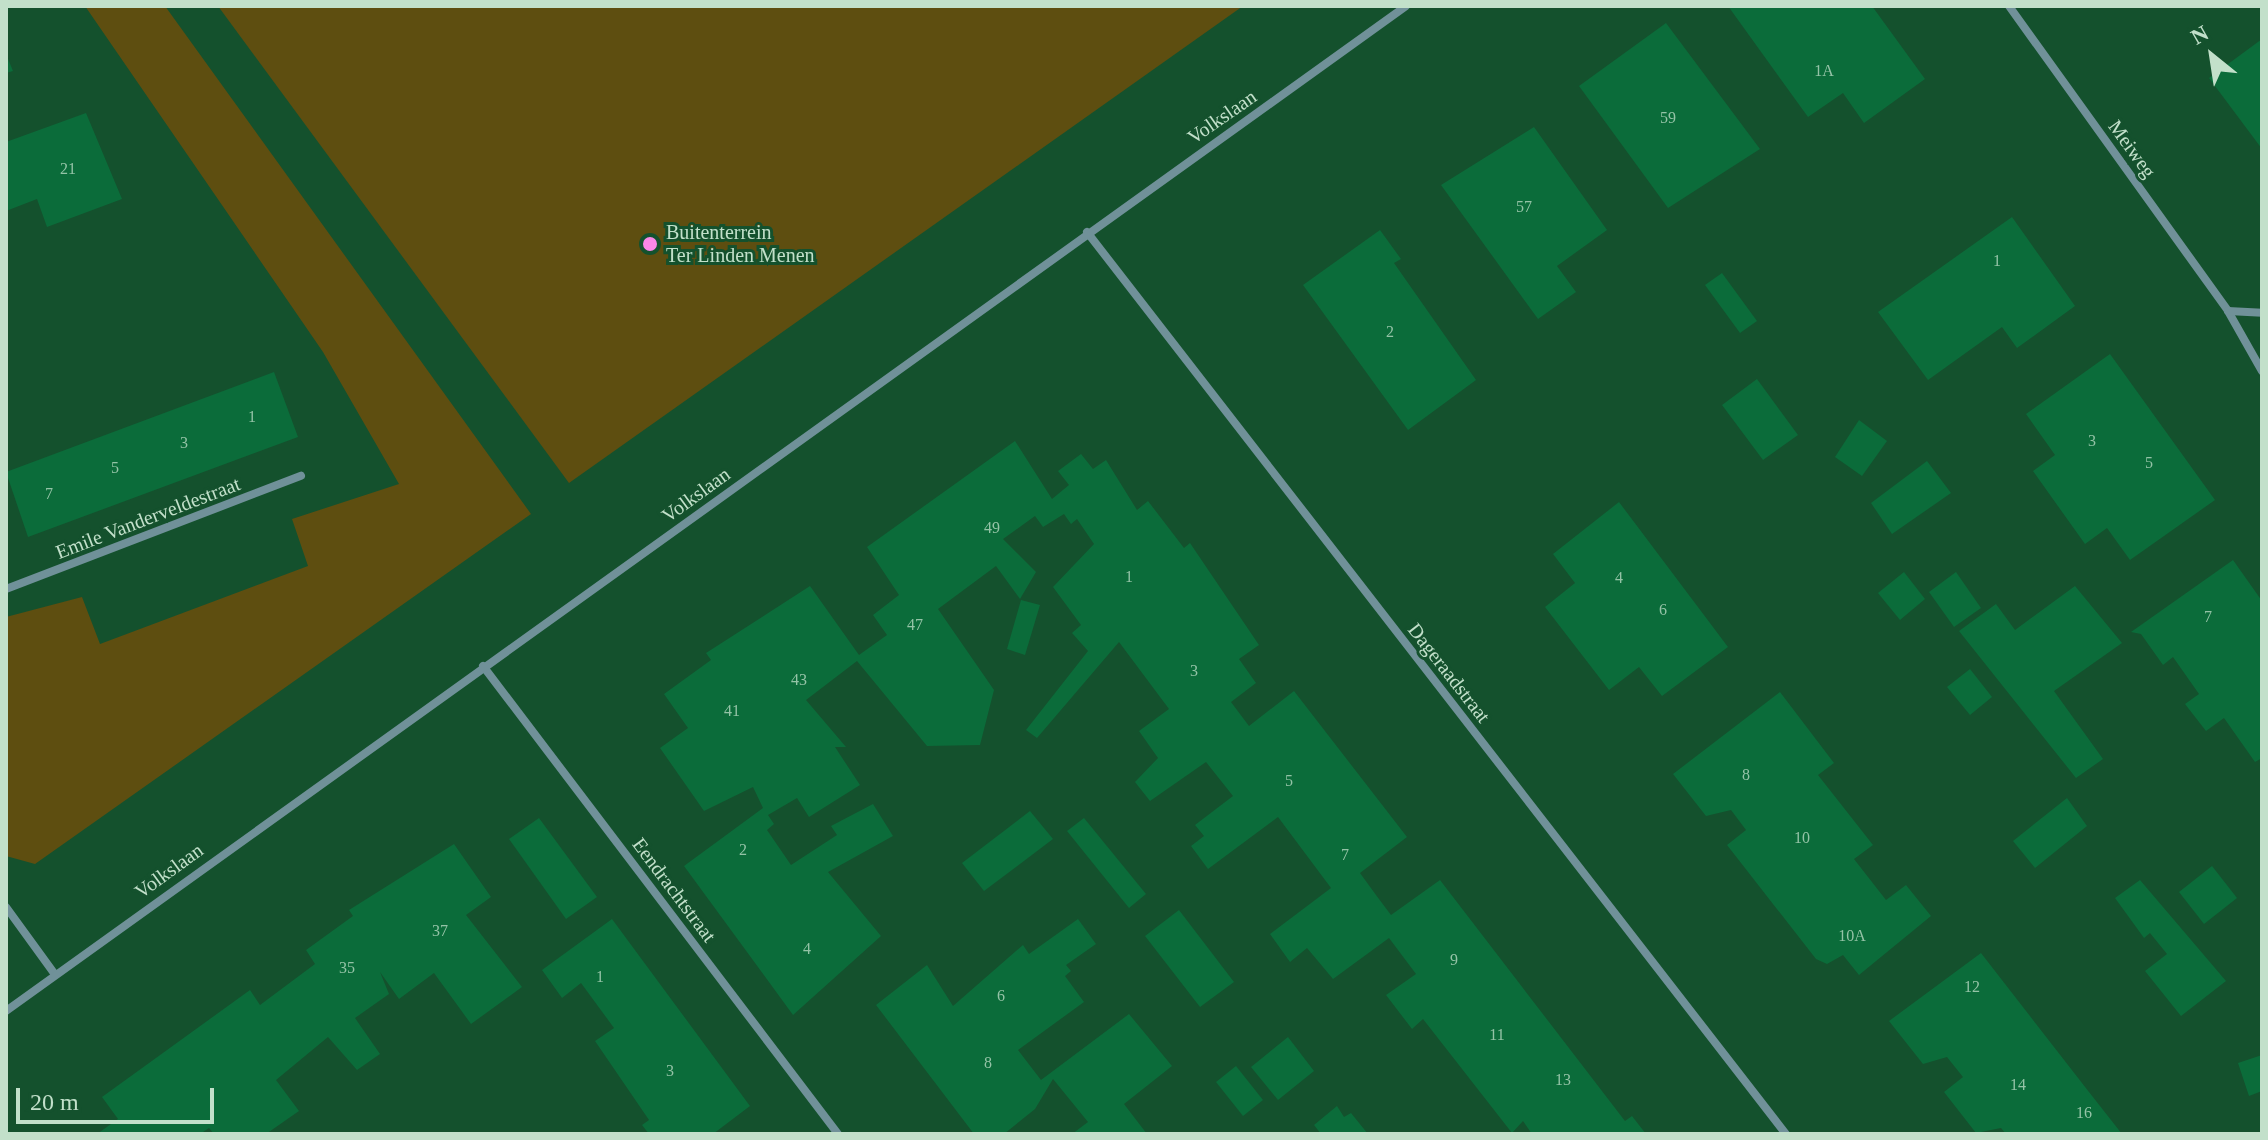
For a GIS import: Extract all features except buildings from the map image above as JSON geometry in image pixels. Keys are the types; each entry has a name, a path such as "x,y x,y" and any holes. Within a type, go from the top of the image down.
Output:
{"street":[{"name":"Volkslaan","path":"6,1011 54,973 1406,6"},
{"name":"Meiweg","path":"2009,6 2228,311 2262,371"},
{"name":"Dageraadstraat","path":"1087,232 1786,1134"},
{"path":"2228,311 2262,313"},
{"name":"Emile Vanderveldestraat","path":"6,589 301,476"},
{"name":"Eendrachtstraat","path":"483,666 838,1134"},
{"path":"6,907 54,973"}],"shaded area":[{"path":"85,6 165,6 531,514 35,864 6,856 6,617 82,597 100,644 308,566 292,519 399,484 323,352"},
{"name":"Buitenterrein Ter Linden Menen","path":"218,6 1243,6 569,483"}],"place":[{"name":"Buitenterrein Ter Linden Menen","path":"650,244"}]}
